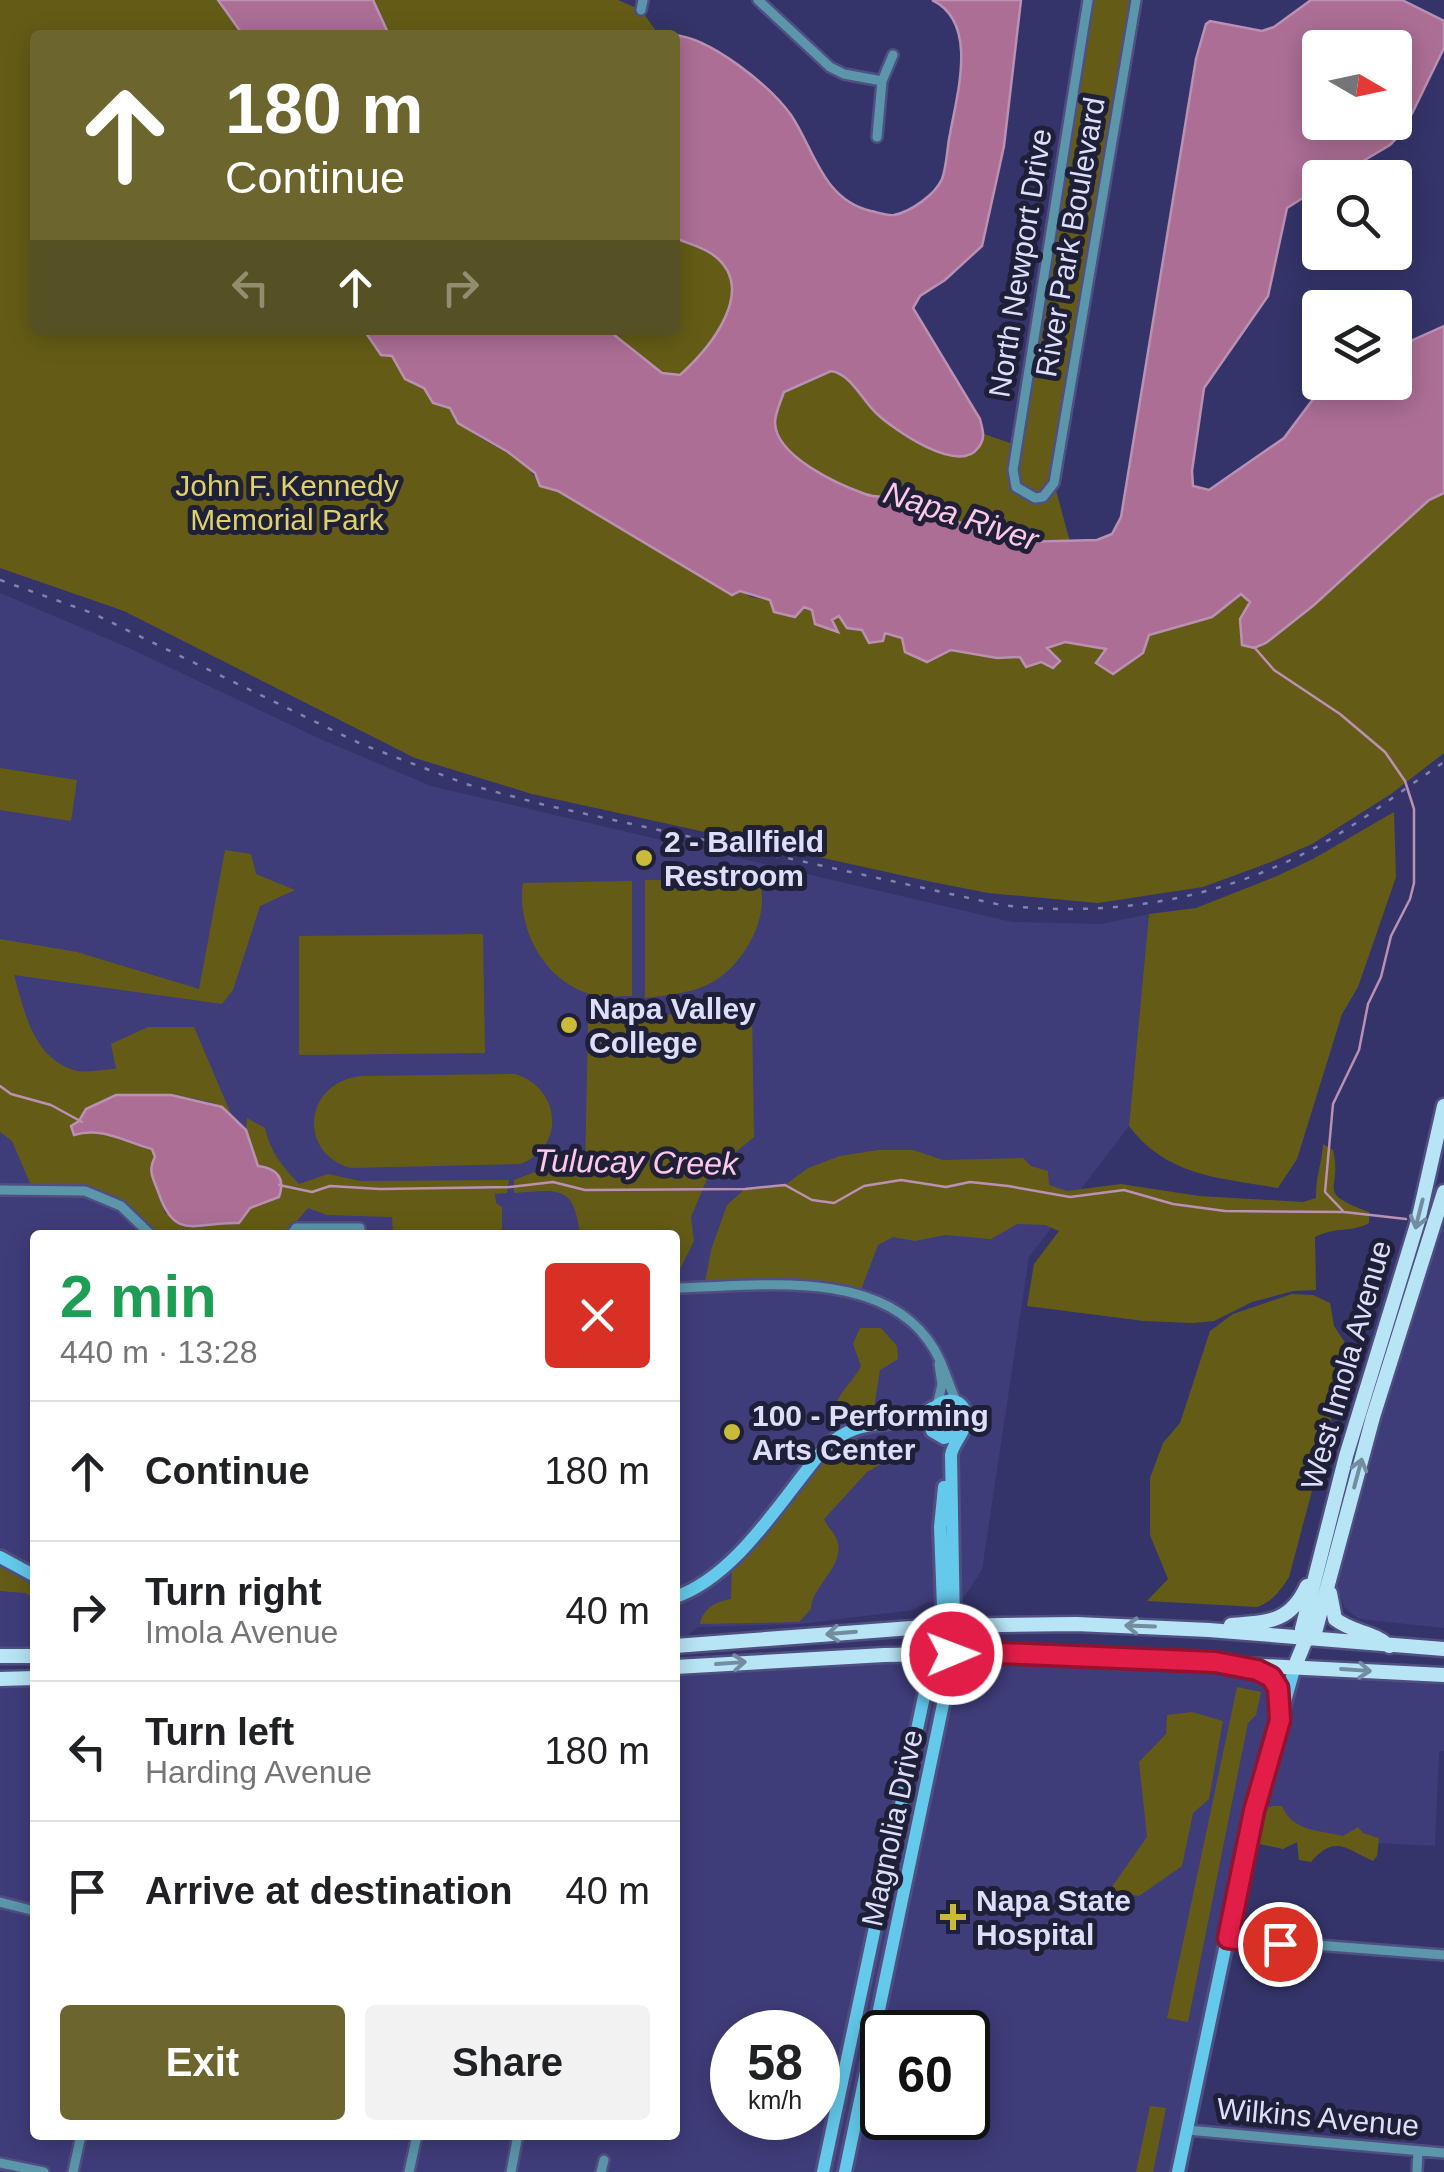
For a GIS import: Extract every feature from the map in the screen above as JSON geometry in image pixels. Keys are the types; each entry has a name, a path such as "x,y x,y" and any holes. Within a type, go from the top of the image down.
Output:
{"main road":[{"name":"West Imola Avenue","path":"1295,1666 1306,1639 1316,1629 1444,1106"},
{"name":"West Imola Avenue","path":"1306,1639 1302,1629 1328,1524 1444,1192"},
{"path":"1188,1628 1258,1623 1291,1611 1308,1584 1328,1524"},
{"path":"1332,1567 1334,1618 1353,1630 1376,1635 1390,1646"},
{"path":"680,1645 946,1626 1101,1624 1444,1649"},
{"path":"680,1667 1001,1653 1444,1675"},
{"path":"0,1656 30,1656"},
{"path":"0,1679 30,1678"}],"street":[{"path":"758,0 830,67 844,74 882,81"},
{"name":"North Newport Drive","path":"1054,483 1043,497 1026,496 1016,487 1013,470 1088,0"},
{"name":"River Park Boulevard","path":"1054,483 1136,0"},
{"path":"877,136 882,81 893,55"},
{"path":"0,1190 85,1191 121,1206 146,1230"},
{"path":"295,1230 360,1230"},
{"path":"680,1288 787,1285 859,1295 907,1318 926,1337 957,1402"},
{"path":"935,1405 942,1384 938,1356"},
{"path":"680,1595 724,1568 836,1438 867,1423 915,1417 948,1400 957,1402"},
{"name":"Magnolia Drive","path":"823,2172 921,1709 934,1655 946,1626 951,1455 966,1418 957,1402"},
{"name":"Magnolia Drive","path":"845,2172 952,1654 943,1607 943,1448 928,1418 935,1405"},
{"path":"896,1420 916,1422 935,1434 951,1438 960,1433"},
{"path":"0,1557 30,1573"},
{"path":"1215,1662 1257,1670 1271,1677 1278,1688 1280,1720"},
{"path":"1178,2172 1254,1811 1295,1666"},
{"path":"921,1709 942,1713"},
{"path":"0,1902 30,1909"},
{"path":"874,1928 896,1933"},
{"path":"1228,1938 1444,1955"},
{"path":"869,1953 890,1957"},
{"name":"Wilkins Avenue","path":"1187,2130 1444,2153"},
{"path":"73,2172 80,2140"},
{"path":"409,2172 416,2140"},
{"path":"511,2172 517,2140"},
{"path":"1416,2172 1418,2151"},
{"path":"602,2172 604,2160"},
{"path":"0,2162 44,2172"}],"shaded area":[{"path":"218,0 373,0 387,30 239,30"},
{"path":"932,0 1021,0 1004,146 982,246 945,280 920,296 913,308 980,419 982,441 969,455 956,456 926,447 884,420 850,382 831,371 784,392 775,423 778,435 810,467 871,496 896,498 908,506 1021,542 1097,540 1112,534 1121,517 1196,59 1206,24 1210,21 1262,31 1274,27 1311,0 1402,0 1444,21 1444,48 1412,114 1412,30 1302,30 1302,140 1395,140 1365,160 1302,160 1302,198 1287,208 1268,296 1204,388 1193,486 1209,490 1284,438 1312,400 1412,400 1412,340 1444,326 1444,493 1429,500 1314,605 1266,643 1254,648 1242,645 1240,619 1250,602 1241,594 1212,617 1149,635 1143,653 1113,674 1096,663 1106,649 1065,642 1047,648 1060,661 1053,668 1041,662 1026,667 1020,657 997,658 951,650 927,662 905,652 902,638 885,633 883,641 869,643 862,630 847,628 839,616 832,620 838,632 815,624 812,610 804,607 795,617 774,612 770,600 740,591 732,595 558,491 540,486 535,473 458,423 450,408 433,403 424,388 405,379 392,356 381,355 367,335 614,335 662,373 680,375 716,334 731,300 731,283 726,268 712,254 680,240 680,36 721,54 769,91 791,115 822,172 842,196 871,211 894,215 928,197 944,174 960,80 960,42 947,10"},
{"name":"Napa Valley College","path":"0,593 431,786 1012,922 1101,924 1149,914 1129,1126 1029,1257 982,1570 960,1603 928,1602 913,1610 800,1624 698,1627 680,1642 680,1230 30,1230 30,1656 0,1656"},
{"path":"116,1095 171,1095 222,1107 246,1130 258,1166 278,1175 279,1197 250,1208 239,1223 190,1226 173,1219 153,1180 152,1149 104,1134 74,1135 71,1126 86,1109"},
{"path":"1444,1192 1444,1628 1359,1619 1345,1608 1340,1595 1331,1596 1331,1584"},
{"name":"Napa State Hospital","path":"884,1655 1257,1670 1279,1696 1295,1666 1444,1675 1444,1751 1439,1751 1435,1846 1249,1836 1178,2172 0,2172 0,1679 30,1678 30,2140 680,2140 680,1667"}],"green space":[{"name":"John F. Kennedy Memorial Park","path":"0,0 218,0 239,30 30,30 30,335 367,335 381,355 392,355 405,379 424,388 433,403 450,408 469,430 521,463 540,486 558,490 751,597 812,609 815,624 837,630 832,620 839,616 903,638 905,652 950,650 997,658 1020,657 1065,642 1107,649 1113,673 1143,653 1149,635 1212,617 1241,593 1250,602 1254,648 1314,605 1429,500 1444,493 1444,753 1391,794 1312,844 1203,887 1098,903 988,893 532,794 415,758 124,611 0,568"},
{"path":"373,0 618,0 641,10 655,30 387,30"},
{"path":"1088,0 1136,0 1054,483 1070,542 1021,542 908,506 896,498 871,496 839,483 810,467 786,447 778,435 775,419 784,392 831,371 845,378 876,414 981,444 984,434 1016,445"},
{"path":"680,240 712,254 726,268 732,283 731,300 726,317 705,349 680,375 662,373 614,335 680,335"},
{"path":"0,768 77,780 71,821 0,810"},
{"path":"1394,812 1396,877 1358,987 1342,1014 1297,1159 1278,1188 1196,1172 1160,1155 1129,1126 1149,914 1196,908 1277,876"},
{"path":"225,850 251,854 256,874 295,890 260,906 233,990 222,1004 14,975 33,1033 50,1056 77,1071 116,1069 111,1044 148,1027 194,1027 231,1114 197,1099 126,1096 95,1104 80,1119 78,1134 107,1135 152,1148 155,1157 151,1175 165,1213 195,1227 239,1223 249,1208 279,1197 282,1189 258,1166 246,1130 247,1118 265,1128 278,1159 299,1184 328,1174 360,1181 509,1180 507,1193 495,1194 496,1203 502,1207 502,1230 393,1230 392,1217 327,1215 308,1208 289,1230 146,1230 123,1210 97,1198 33,1190 12,1141 0,1132 0,939 77,952 199,989"},
{"path":"759,879 762,894 757,925 732,967 699,988 645,998 645,880"},
{"path":"632,881 632,996 600,996 581,991 565,982 539,954 525,920 523,883"},
{"path":"483,934 485,1053 299,1055 299,936"},
{"path":"752,1012 754,1137 709,1174 691,1217 694,1241 680,1269 680,1230 579,1230 573,1206 562,1194 514,1193 514,1180 546,1168 585,1174 588,1022 595,1017"},
{"path":"515,1074 541,1091 552,1118 545,1145 520,1164 351,1168 334,1160 315,1134 318,1104 341,1081 360,1076"},
{"path":"1323,1144 1333,1150 1336,1194 1369,1212 1369,1223 1315,1237 1316,1290 1293,1291 1252,1302 1214,1321 1144,1321 1027,1306 1034,1264 1059,1231 1045,1225 1017,1224 991,1239 945,1235 915,1241 893,1237 878,1245 859,1295 821,1287 704,1288 711,1250 727,1205 745,1189 785,1185 808,1168 840,1156 913,1150 943,1160 1023,1158 1031,1166 1048,1171 1049,1185 1067,1191 1121,1184 1199,1196 1303,1202 1316,1198"},
{"path":"1292,1294 1313,1295 1330,1303 1334,1326 1344,1341 1346,1363 1289,1577 1276,1595 1257,1607 1147,1601 1168,1579 1150,1535 1150,1478 1163,1443 1180,1423 1210,1331 1233,1314"},
{"path":"860,1328 881,1328 897,1346 898,1359 880,1370 873,1414 857,1416 848,1414 836,1403 861,1366 853,1344"},
{"path":"852,1439 867,1441 891,1458 867,1472 824,1519 839,1549 811,1609 799,1622 700,1624 711,1606 731,1599 732,1559 829,1444 841,1445"},
{"path":"0,1557 30,1573 30,1596 0,1591"},
{"path":"1237,1687 1261,1692 1256,1715 1248,1723 1188,2022 1167,2018"},
{"path":"1192,1712 1223,1721 1209,1799 1193,1813 1182,1866 1139,1896 1109,1891 1147,1837 1139,1762 1166,1734 1167,1715"},
{"path":"1282,1806 1292,1820 1315,1830 1343,1836 1358,1827 1379,1838 1377,1856 1373,1861 1334,1846 1311,1862 1299,1860 1297,1842 1283,1849 1255,1843 1262,1809"},
{"path":"1150,2106 1166,2108 1153,2172 1136,2172"}],"waterway":[{"name":"Tulucay Creek","path":"1254,647 1274,670 1340,714 1385,752 1405,781 1414,809 1414,883 1368,1004 1359,1050 1333,1104 1325,1192 1344,1212 1406,1219"},
{"name":"Tulucay Creek","path":"0,1086 11,1094 51,1105 82,1122"},
{"name":"Tulucay Creek","path":"279,1185 312,1192 330,1186 510,1187 553,1182 585,1190 785,1185 812,1200 834,1203 864,1186 901,1180 946,1187 970,1182 1070,1197 1124,1190 1173,1204 1225,1211 1344,1212"}],"railway":[{"path":"0,580 92,613 361,744 466,784 545,805 1001,905 1083,909 1123,906 1164,901 1242,880 1334,837 1444,762"}],"place":[{"name":"2 - Ballfield Restroom","path":"644,858"},
{"name":"Napa Valley College","path":"569,1025"},
{"name":"100 - Performing Arts Center","path":"732,1432"},
{"name":"Napa State Hospital","path":"953,1917"}],"route":[{"path":"952,1654 1215,1662 1257,1670 1271,1677 1278,1688 1280,1720 1254,1811 1228,1938 1280,1944"}],"water label":[{"name":"Napa River","path":"961,516"}]}
